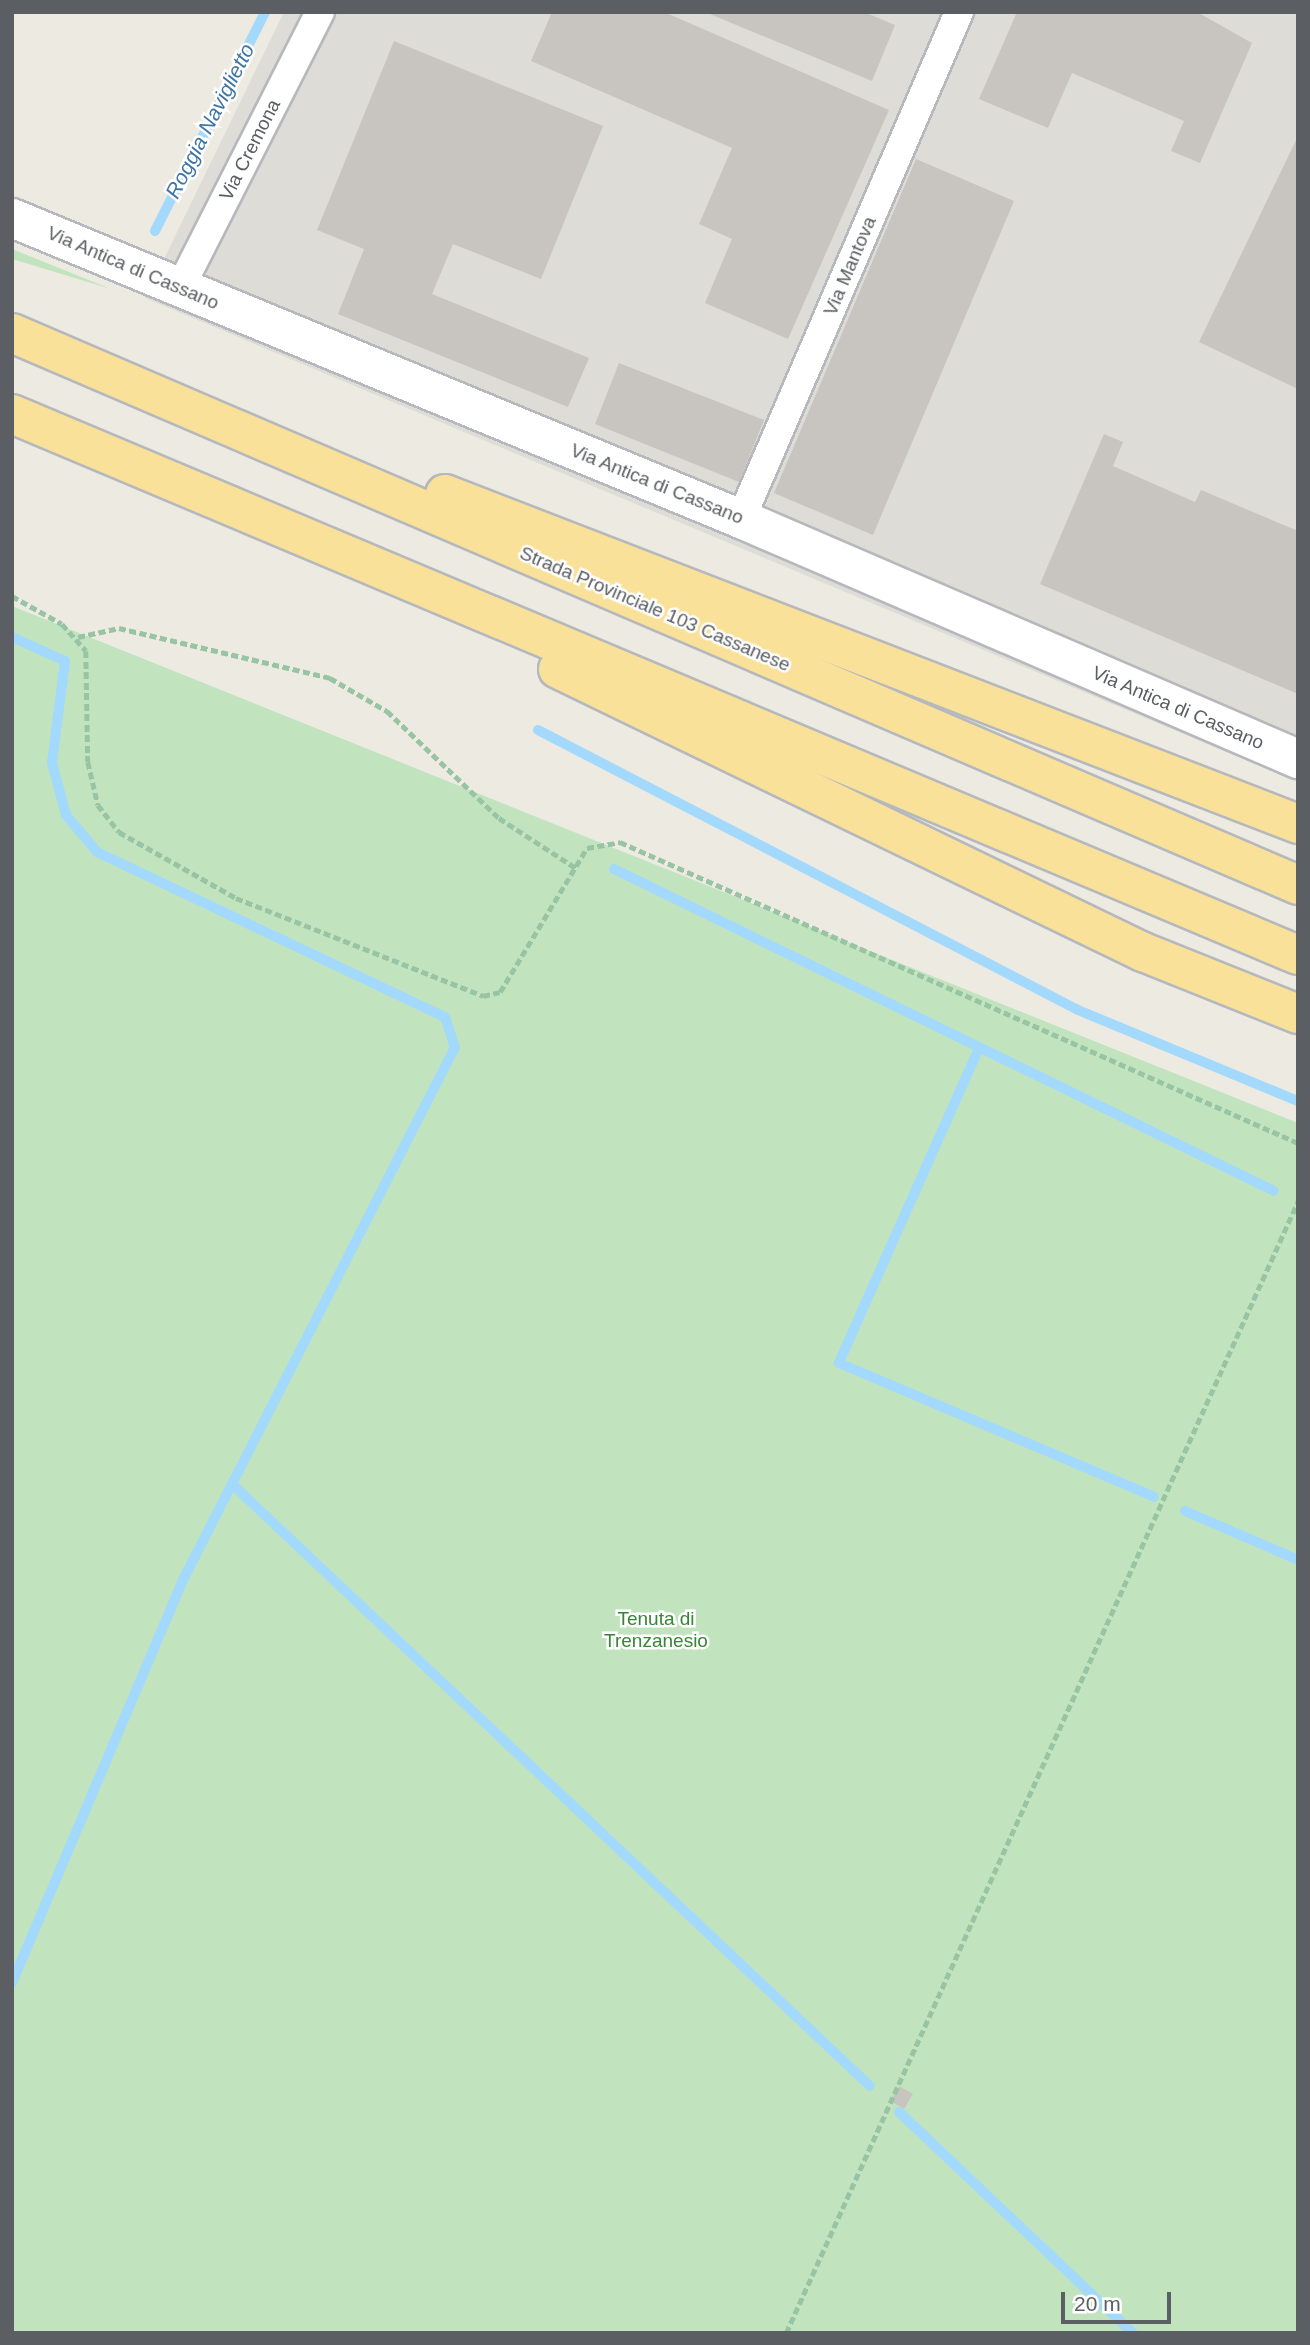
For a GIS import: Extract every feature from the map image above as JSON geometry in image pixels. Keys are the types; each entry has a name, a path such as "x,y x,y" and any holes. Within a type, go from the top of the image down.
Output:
{"highway":[{"name":"Strada Provinciale 103 Cassanese","path":"12,333 1298,885"},
{"path":"163,397 521,520 1298,824"},
{"path":"12,415 114,455 1298,955"},
{"path":"114,455 1143,952 1298,1014"}],"main road":[{"name":"Via Antica di Cassano","path":"12,218 741,519 1298,760"}],"street":[{"name":"Via Cremona","path":"180,288 320,12"},
{"name":"Via Mantova","path":"741,519 959,12"}],"path":[{"path":"12,596 78,637 91,678 88,762 98,804 119,832 236,898 483,996 500,992 587,848 602,840 682,865 1298,1143"},
{"path":"78,637 119,628 330,678 387,712 499,818 576,869"},
{"path":"786,2333 1298,1201"}],"shaded area":[{"path":"284,12 1298,12 1298,782 145,298"}],"green space":[{"path":"12,249 111,289 12,259"},
{"name":"Tenuta di Trenzanesio","path":"12,606 1298,1123 1298,2333 12,2333"}],"building":[{"path":"552,12 664,12 889,110 788,339 705,303 732,239 699,224 732,148 531,61"},
{"path":"705,12 864,12 895,25 872,81"},
{"path":"1017,12 1197,12 1252,43 1200,163 1171,151 1184,121 1072,73 1048,128 979,99"},
{"path":"394,41 603,126 541,279 453,244 432,294 589,358 568,407 338,314 364,249 317,230"},
{"path":"1298,136 1298,389 1199,342"},
{"path":"916,159 1014,201 873,535 774,493"},
{"path":"619,363 764,420 739,482 595,424"},
{"path":"1104,434 1123,442 1113,466 1195,502 1201,490 1298,531 1298,694 1040,584"},
{"path":"899,2086 913,2094 904,2109 890,2101"}],"waterway":[{"name":"Roggia Naviglietto","path":"155,231 265,12"},
{"path":"12,637 65,661 52,763 66,815 97,852 445,1017 455,1047 183,1580 12,1983"},
{"path":"538,730 1078,1010 1298,1101"},
{"path":"614,869 1274,1191"},
{"path":"979,1048 839,1363 1154,1497"},
{"path":"232,1484 870,2086"},
{"path":"1185,1511 1298,1560"},
{"path":"899,2112 1133,2333"}]}
